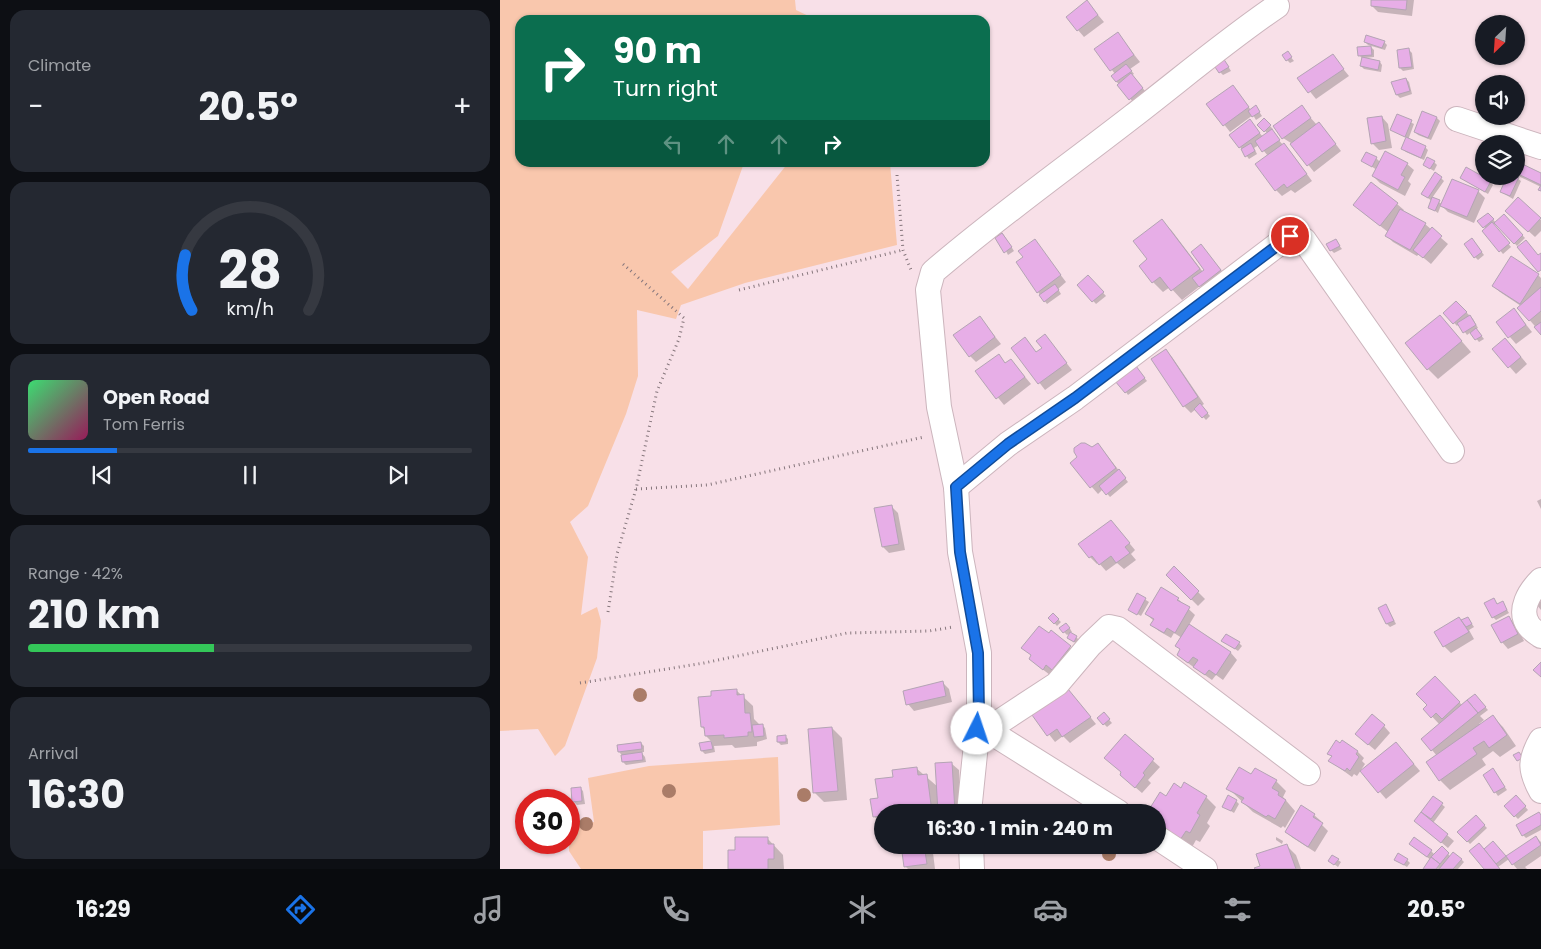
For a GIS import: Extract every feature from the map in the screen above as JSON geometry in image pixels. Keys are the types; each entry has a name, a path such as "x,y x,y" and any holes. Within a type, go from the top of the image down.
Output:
{"street":[{"path":"971,804 981,729 978,653 960,552 956,487 939,407 928,290 932,272 1033,190 1132,117 1245,28 1277,6"},
{"path":"1457,119 1541,147"},
{"path":"956,487 1008,444 1075,398 1290,236 1297,236 1304,240 1452,451"},
{"path":"1541,580 1531,590 1523,610 1528,625 1541,636"},
{"path":"981,729 993,726 1057,684 1090,644 1108,627 1118,629 1308,774"},
{"path":"981,729 1105,804"},
{"path":"1541,740 1533,754 1532,775 1541,791"},
{"path":"1166,843 1205,869"}],"path":[{"path":"897,175 903,250 913,275"},
{"path":"739,290 903,250"},
{"path":"608,612 617,554 636,489 657,391 678,339 684,318 623,264"},
{"path":"636,489 707,485 944,433"},
{"path":"580,683 723,659 847,633 929,631 973,623"}],"shaded area":[{"path":"500,0 795,0 796,10 806,15 515,15 515,167 743,167 718,236 671,272 688,289 785,167 890,167 897,245 745,283 681,305 676,319 637,310 638,376 626,414 588,506 570,522 588,557 581,615 597,607 601,621 597,658 565,746 555,756 538,729 500,731"},
{"path":"778,757 780,825 703,831 703,869 581,869 571,854 580,854 580,824 594,822 588,778 649,766"}],"building":[{"path":"1087,0 1098,15 1077,31 1066,17"},
{"path":"1371,0 1407,0 1406,10 1371,6"},
{"path":"1118,32 1134,55 1110,71 1094,49"},
{"path":"1366,35 1385,41 1382,48 1364,42"},
{"path":"1371,46 1372,55 1358,56 1357,47"},
{"path":"1409,48 1412,67 1399,68 1397,50"},
{"path":"1288,51 1292,57 1286,61 1282,55"},
{"path":"1333,54 1344,69 1308,93 1297,78"},
{"path":"1362,57 1380,61 1378,70 1360,66"},
{"path":"1223,58 1229,67 1219,73 1213,64"},
{"path":"1126,64 1132,71 1116,82 1111,76"},
{"path":"1131,73 1143,88 1129,100 1117,85"},
{"path":"1406,78 1410,91 1396,95 1391,82"},
{"path":"1233,85 1249,107 1223,126 1206,104"},
{"path":"1256,105 1260,112 1252,117 1248,111"},
{"path":"1302,105 1311,118 1282,139 1273,126"},
{"path":"1422,111 1437,117 1428,138 1414,132"},
{"path":"1397,114 1412,120 1405,137 1390,130"},
{"path":"1382,116 1386,141 1371,144 1367,118"},
{"path":"1264,118 1271,125 1264,132 1257,125"},
{"path":"1250,119 1260,133 1239,148 1229,135"},
{"path":"1319,122 1336,144 1307,166 1290,144"},
{"path":"1272,129 1280,140 1262,152 1255,141"},
{"path":"1406,137 1426,146 1421,158 1401,149"},
{"path":"1251,143 1255,151 1245,157 1241,149"},
{"path":"1284,143 1307,174 1287,188 1284,184 1275,191 1255,164"},
{"path":"1385,151 1408,163 1401,175 1405,177 1398,190 1372,176"},
{"path":"1366,152 1377,157 1372,167 1361,161"},
{"path":"1427,157 1435,161 1430,169 1423,165"},
{"path":"1525,165 1541,173 1541,185 1525,177"},
{"path":"1466,167 1475,172 1475,185 1489,185 1485,192 1460,178"},
{"path":"1435,172 1442,177 1428,198 1421,194"},
{"path":"1452,179 1479,190 1467,217 1440,206"},
{"path":"1371,182 1398,203 1380,226 1353,205"},
{"path":"1503,185 1515,185 1510,196 1500,192"},
{"path":"1432,197 1440,200 1435,211 1428,208"},
{"path":"1518,197 1541,218 1528,232 1505,211"},
{"path":"1400,209 1426,223 1410,250 1385,236"},
{"path":"1488,213 1494,219 1483,228 1477,221"},
{"path":"1504,214 1523,235 1514,244 1494,223"},
{"path":"1162,219 1200,269 1171,291 1160,277 1152,283 1139,266 1147,259 1133,241"},
{"path":"1492,222 1510,243 1499,252 1482,231"},
{"path":"1432,227 1442,236 1423,258 1413,250"},
{"path":"1002,233 1012,247 1004,253 995,238"},
{"path":"1472,238 1482,252 1474,258 1464,244"},
{"path":"1035,239 1061,275 1037,293 1016,262 1023,257 1018,251"},
{"path":"1336,239 1340,246 1330,251 1326,244"},
{"path":"1526,240 1538,255 1541,253 1541,270 1538,272 1517,247"},
{"path":"1201,244 1221,270 1199,287 1192,278 1204,270 1191,252"},
{"path":"1511,256 1539,274 1520,304 1492,286"},
{"path":"1088,275 1104,292 1092,302 1077,285"},
{"path":"1055,284 1059,290 1044,302 1039,295"},
{"path":"1541,287 1541,311 1529,321 1517,308"},
{"path":"1456,301 1467,312 1453,324 1443,313"},
{"path":"1514,308 1526,325 1508,338 1496,322"},
{"path":"1440,315 1462,341 1427,370 1405,343"},
{"path":"1470,315 1476,325 1463,333 1457,323"},
{"path":"980,316 995,337 969,357 953,335"},
{"path":"1541,322 1541,335 1534,327"},
{"path":"1476,328 1482,336 1475,340 1470,333"},
{"path":"1045,334 1067,363 1038,384 1011,348 1025,337 1036,352 1042,348 1036,341"},
{"path":"1505,338 1521,357 1508,368 1492,349"},
{"path":"1166,349 1198,397 1183,407 1151,359"},
{"path":"999,354 1005,363 1011,359 1025,377 996,399 975,371"},
{"path":"1136,366 1145,378 1125,393 1115,381"},
{"path":"1200,403 1208,413 1202,418 1194,409"},
{"path":"1081,443 1092,447 1098,443 1116,468 1090,488 1070,463 1077,457 1074,448"},
{"path":"1119,469 1126,478 1106,495 1099,486"},
{"path":"892,505 899,544 882,547 874,508"},
{"path":"1111,520 1130,543 1125,547 1130,553 1116,563 1111,556 1099,565 1092,556 1089,558 1078,544"},
{"path":"1174,566 1199,591 1191,600 1166,575"},
{"path":"1161,587 1179,598 1177,600 1190,607 1175,633 1167,628 1164,633 1150,625 1154,619 1145,614"},
{"path":"1137,593 1146,598 1137,615 1128,610"},
{"path":"1494,598 1497,604 1503,601 1507,610 1492,618 1484,603"},
{"path":"1386,604 1394,621 1386,624 1378,608"},
{"path":"1053,613 1059,619 1054,624 1048,618"},
{"path":"1509,616 1518,634 1501,643 1491,625"},
{"path":"1459,617 1469,632 1443,647 1434,632"},
{"path":"1468,617 1472,624 1466,627 1461,620"},
{"path":"1066,623 1070,628 1063,633 1059,628"},
{"path":"1189,624 1231,652 1216,675 1209,670 1205,675 1193,667 1198,660 1193,657 1188,663 1177,655 1180,649 1175,646"},
{"path":"1039,626 1049,633 1051,630 1071,646 1052,670 1046,665 1043,670 1029,659 1031,655 1021,648"},
{"path":"1070,632 1077,636 1074,642 1067,638"},
{"path":"1226,634 1240,642 1235,649 1221,641"},
{"path":"1541,662 1541,677 1533,670"},
{"path":"1435,676 1460,702 1442,719 1436,713 1431,718 1423,709 1427,705 1416,694"},
{"path":"943,681 946,696 906,705 903,691"},
{"path":"737,689 737,695 744,694 745,713 750,713 752,732 748,732 748,736 724,738 724,735 705,736 704,727 701,727 698,697 711,696 711,691"},
{"path":"1068,689 1091,717 1062,737 1057,729 1047,736 1032,715"},
{"path":"1475,694 1486,707 1478,713 1467,700"},
{"path":"1467,700 1478,713 1431,751 1421,739"},
{"path":"1104,712 1110,719 1103,725 1097,718"},
{"path":"1372,714 1385,725 1368,745 1355,734"},
{"path":"1493,715 1507,735 1489,748 1484,741 1473,748 1477,754 1439,781 1426,762"},
{"path":"763,724 764,736 754,737 752,725"},
{"path":"832,727 838,791 813,793 808,729"},
{"path":"1125,734 1154,759 1143,773 1145,775 1135,788 1120,775 1121,772 1104,758"},
{"path":"786,735 786,742 777,742 777,736"},
{"path":"1336,740 1340,743 1342,740 1358,751 1356,754 1359,757 1350,771 1347,768 1345,771 1328,761 1332,756 1327,754"},
{"path":"711,741 713,749 701,751 699,743"},
{"path":"641,742 642,749 618,752 617,745"},
{"path":"1396,742 1414,764 1378,793 1360,771"},
{"path":"642,752 643,760 622,762 621,755"},
{"path":"1519,752 1523,758 1517,761 1513,755"},
{"path":"952,762 955,804 938,804 935,763"},
{"path":"917,767 918,775 927,774 931,804 874,804 873,817 870,799 878,798 875,779 893,777 892,770"},
{"path":"1239,767 1251,774 1255,768 1277,780 1272,788 1279,792 1278,795 1286,800 1275,819 1268,815 1266,817 1241,802 1244,798 1226,789"},
{"path":"1493,768 1505,787 1494,793 1483,775"},
{"path":"1184,782 1207,796 1197,813 1200,815 1190,833 1186,831 1180,840 1166,831 1166,804 1152,804 1160,792 1166,796 1174,783 1181,788"},
{"path":"581,787 582,801 580,801 580,789 571,788"},
{"path":"1228,795 1237,800 1231,811 1222,807"},
{"path":"1516,795 1526,806 1514,817 1504,806"},
{"path":"1433,796 1443,803 1431,819 1421,812"},
{"path":"1301,805 1315,814 1313,817 1323,823 1308,847 1285,832"},
{"path":"1421,812 1448,834 1441,843 1414,821"},
{"path":"1539,812 1541,815 1541,825 1522,836 1516,825"},
{"path":"1476,815 1485,825 1467,842 1457,832"},
{"path":"1536,836 1541,845 1512,865 1506,856"},
{"path":"735,837 768,837 768,844 774,844 774,859 768,859 768,869 728,869 728,850 735,850"},
{"path":"1414,837 1432,850 1427,857 1409,844"},
{"path":"1493,841 1506,856 1496,864 1484,849"},
{"path":"1479,843 1500,869 1484,869 1469,851"},
{"path":"1287,844 1296,869 1254,868 1260,866 1256,854"},
{"path":"1442,846 1449,853 1440,864 1431,857"},
{"path":"1453,852 1462,859 1453,869 1439,869"},
{"path":"1398,853 1408,859 1404,865 1394,860"},
{"path":"902,854 925,854 927,864 904,867"},
{"path":"1332,855 1339,859 1334,865 1328,861"},
{"path":"1431,857 1440,864 1436,869 1423,869"}],"route":[{"path":"977,729 979,715 978,653 960,552 956,487 1008,444 1075,398 1290,236"}]}
